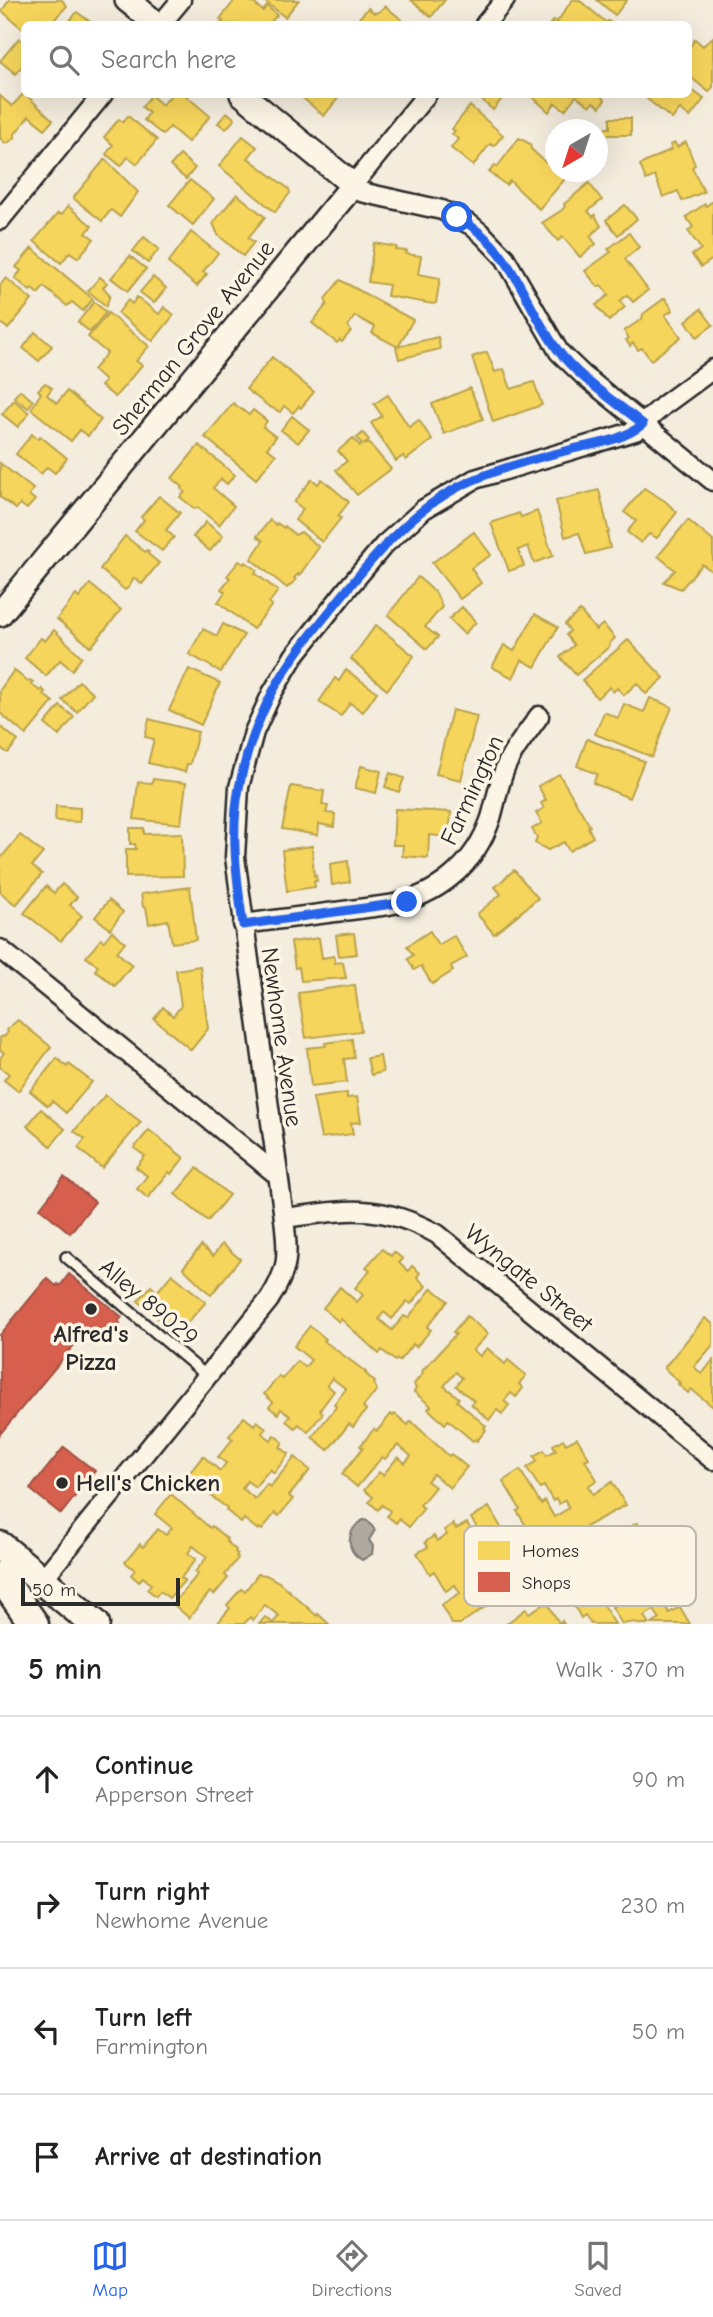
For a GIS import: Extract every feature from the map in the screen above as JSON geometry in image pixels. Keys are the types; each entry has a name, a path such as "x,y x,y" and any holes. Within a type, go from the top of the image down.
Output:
{"main road":[{"path":"0,1546 91,1622"},
{"path":"0,1576 34,1624"}],"street":[{"path":"127,0 155,21"},
{"path":"162,21 181,0"},
{"path":"488,21 505,0"},
{"path":"0,220 100,98"},
{"path":"247,98 361,192 442,210 471,225 505,258 559,352 583,375 713,481"},
{"name":"Sherman Grove Avenue","path":"0,614 424,98"},
{"name":"Newhome Avenue","path":"42,1580 278,1287 288,1258 235,857 239,787 254,733 272,693 294,656 340,598 384,545 424,509 475,478 535,459 611,440 635,430 713,369"},
{"name":"Farmington","path":"243,925 407,902 436,889 453,876 474,852 486,830 506,765 539,716"},
{"path":"0,949 276,1174"},
{"name":"Wyngate Street","path":"284,1219 346,1211 377,1211 412,1221 437,1234 713,1460"}],"lane":[{"name":"Alley 89029","path":"66,1257 208,1377"}],"shaded area":[{"path":"363,1520 368,1521 375,1530 369,1540 373,1546 372,1554 362,1560 350,1546 350,1540 353,1529"}],"building: Homes":[{"path":"9,0 62,0 67,6 53,21 21,21 21,27 2,11"},
{"path":"235,0 250,0 263,11 267,6 277,15 272,21 220,19"},
{"path":"263,0 299,0 285,17"},
{"path":"411,0 445,0 431,17"},
{"path":"572,0 579,0 605,21 558,21"},
{"path":"597,0 627,0 615,15"},
{"path":"385,6 403,21 357,21 368,8 374,13"},
{"path":"77,12 89,21 70,21"},
{"path":"713,37 713,87 709,92 692,78 692,44 695,39 703,46"},
{"path":"19,38 21,67 16,74 0,61"},
{"path":"692,90 704,99 690,117 680,109 672,119 646,98 692,98"},
{"path":"0,96 12,106 21,96 29,98 53,120 45,129 29,116 15,134 15,138 6,144 0,138"},
{"path":"149,98 154,98 162,105 168,98 189,98 210,116 188,142 170,127 163,135 144,120 149,113 142,107"},
{"path":"303,98 338,98 324,116"},
{"path":"479,98 503,98 493,110"},
{"path":"533,98 574,98 565,110 555,103 549,112"},
{"path":"579,98 605,100 600,107 593,102 590,106"},
{"path":"470,106 503,135 494,146 490,144 473,166 451,148 458,139 452,134 455,131 452,129"},
{"path":"227,112 235,119 226,129 218,123"},
{"path":"128,116 157,140 137,164 128,157 121,166 106,154 113,145 104,137 119,119 123,122"},
{"path":"610,118 631,118 631,135 608,135"},
{"path":"243,136 257,147 248,158 289,189 290,193 275,212 219,166"},
{"path":"519,138 530,144 531,149 545,162 545,182 563,182 539,209 510,181 506,185 489,172 495,165 497,167"},
{"path":"686,142 695,165 692,167 704,192 682,201 678,191 663,197 655,176 646,180 640,165 672,149 670,145 675,143 677,147"},
{"path":"180,155 195,168 186,179 170,166"},
{"path":"105,159 138,192 120,217 111,210 102,221 73,198"},
{"path":"190,180 214,199 193,225 169,205"},
{"path":"589,183 602,200 588,211 593,217 595,215 601,226 590,236 596,244 580,257 563,237 558,241 542,223 562,210 564,204"},
{"path":"237,194 265,217 248,238 254,242 243,256 218,235 213,223"},
{"path":"713,201 713,259 701,267 692,255 701,249 688,231 693,227 686,217"},
{"path":"625,205 637,219 618,235 606,220"},
{"path":"68,206 92,226 86,233 94,239 78,258 70,252 61,263 34,241 58,213 61,215"},
{"path":"191,232 218,253 203,272 207,274 197,286 168,263"},
{"path":"629,233 639,247 625,259 648,290 633,302 627,295 620,301 625,307 609,321 596,305 609,295 601,285 598,287 585,271 611,252 608,249"},
{"path":"144,237 159,249 148,263 133,251"},
{"path":"374,243 397,247 396,250 407,251 406,254 421,256 418,274 440,278 436,303 387,296 389,285 368,282"},
{"path":"32,248 93,299 83,311 72,302 67,306 44,287 38,294 32,289 30,291 15,278 21,271 16,267"},
{"path":"130,256 146,269 128,291 111,278"},
{"path":"100,277 107,283 103,287 110,295 106,306 88,291"},
{"path":"153,277 166,288 154,303 140,292"},
{"path":"6,278 32,300 8,329 0,322 0,285"},
{"path":"340,280 413,320 398,347 372,333 375,327 355,316 348,326 351,331 342,342 340,340 337,343 312,323 327,304 325,299"},
{"path":"137,297 159,314 164,307 174,315 153,341 118,313 128,300 132,304"},
{"path":"665,298 673,310 665,315 681,337 651,360 642,348 638,350 633,343 630,346 624,331"},
{"path":"94,302 106,312 90,332 78,322"},
{"path":"701,309 713,325 697,337 686,321"},
{"path":"108,313 149,346 136,361 142,365 115,397 101,386 105,381 93,370 107,353 88,337"},
{"path":"35,332 52,346 39,361 23,348"},
{"path":"438,337 440,349 399,359 396,347"},
{"path":"487,352 495,372 504,369 511,389 534,382 542,405 493,422 472,357"},
{"path":"272,357 314,392 301,408 299,406 293,413 284,406 280,412 268,406 246,389"},
{"path":"45,383 52,388 47,395 57,403 67,391 101,420 88,436 80,430 71,441 31,409 41,393 38,390"},
{"path":"470,388 483,419 444,434 432,404"},
{"path":"20,390 33,401 28,408 14,397"},
{"path":"388,395 409,427 419,420 432,440 406,460 403,456 396,461 371,423 382,416 374,404"},
{"path":"14,400 29,413 18,427 2,414"},
{"path":"233,403 249,415 253,410 267,421 263,427 276,437 267,448 276,455 256,479 205,437"},
{"path":"292,416 309,430 298,443 281,430"},
{"path":"363,433 369,440 364,445 369,443 391,469 357,495 336,470 347,461 338,451 353,438 360,446 362,444 357,438"},
{"path":"32,434 38,439 40,436 67,458 55,473 47,467 41,474 16,454"},
{"path":"199,445 235,475 227,484 221,479 213,488 234,506 219,525 180,497 185,492 181,489 183,487 172,478"},
{"path":"0,463 33,489 29,495 35,500 27,509 20,504 16,509 0,497"},
{"path":"312,479 318,484 322,479 349,502 338,516 341,518 322,542 295,520 303,509 294,502"},
{"path":"644,488 677,512 657,538 649,534 641,543 627,532 636,521 624,512"},
{"path":"599,490 610,548 586,554 579,533 565,537 556,501"},
{"path":"159,496 180,513 166,530 174,537 162,551 135,531 144,520 141,517"},
{"path":"537,511 553,556 534,563 528,546 518,550 524,566 509,571 491,523 519,513 521,517"},
{"path":"270,520 276,525 285,526 295,535 301,532 319,547 299,576 298,574 294,578 296,580 287,588 251,559 263,541 257,536"},
{"path":"688,520 713,541 713,572 702,564 681,589 664,582 675,570 658,556"},
{"path":"206,522 223,536 210,551 193,537"},
{"path":"474,532 491,555 471,568 481,583 460,599 432,563"},
{"path":"125,536 145,552 147,550 159,563 142,584 134,578 125,590 100,569"},
{"path":"239,561 244,564 246,562 257,570 255,573 278,591 269,603 272,605 253,629 218,602 225,592 221,589 230,578 227,576"},
{"path":"418,577 436,593 442,607 425,627 438,637 427,649 388,615"},
{"path":"90,584 121,610 91,647 57,619 76,595 79,598"},
{"path":"462,607 476,622 464,634 449,619"},
{"path":"580,611 596,630 603,624 615,638 610,646 576,675 560,657 574,645 566,635 570,631 565,624"},
{"path":"535,614 558,627 535,667 522,660 513,678 492,667 504,645 514,651"},
{"path":"223,624 244,635 221,672 189,654 203,629 217,636"},
{"path":"376,625 414,656 387,690 351,659"},
{"path":"54,630 82,657 72,670 60,660 46,676 25,658 41,638 45,641"},
{"path":"628,640 664,678 646,694 637,683 624,695 617,688 613,692 610,687 597,698 582,680"},
{"path":"189,669 220,683 201,725 169,710"},
{"path":"14,670 28,682 33,682 31,684 40,691 42,689 45,692 43,694 53,702 26,735 0,713 0,690"},
{"path":"346,670 377,692 363,712 350,703 341,716 319,702 335,678 339,681"},
{"path":"79,681 93,693 77,712 62,700"},
{"path":"650,698 672,707 652,757 595,734 604,712 618,718 624,704 644,712"},
{"path":"60,706 74,717 59,736 45,724"},
{"path":"452,710 477,716 461,780 436,774"},
{"path":"149,719 198,732 190,764 187,764 185,772 148,763 154,739 145,737"},
{"path":"0,726 18,741 8,753 0,748"},
{"path":"587,739 644,761 629,798 593,783 597,774 577,766"},
{"path":"361,766 381,771 376,793 355,788"},
{"path":"390,773 404,778 399,792 385,787"},
{"path":"559,774 590,826 588,827 593,837 569,851 564,842 548,850 535,843 537,837 532,829 542,823 536,813 544,808 541,803 546,800 538,786"},
{"path":"153,779 186,783 181,824 134,819 138,782 152,783"},
{"path":"291,786 324,791 322,805 328,806 326,813 335,814 334,827 319,824 318,835 282,829"},
{"path":"56,806 80,808 80,822 55,821"},
{"path":"395,809 451,812 449,837 429,835 428,858 402,856 403,845 393,845"},
{"path":"130,828 144,828 144,834 182,833 183,876 126,877 126,849 136,849 135,844 130,844"},
{"path":"20,835 43,853 32,866 42,874 16,905 0,892 0,859"},
{"path":"312,846 314,876 316,875 317,881 314,881 315,887 287,891 282,850"},
{"path":"348,861 350,882 332,885 330,864"},
{"path":"514,870 538,898 494,934 477,914 501,894 495,887"},
{"path":"62,884 77,897 70,905 82,916 61,941 24,913 46,886 54,893"},
{"path":"190,887 196,940 172,943 168,920 149,924 141,894"},
{"path":"109,900 123,912 110,929 95,917"},
{"path":"112,931 125,942 117,952 132,965 115,986 95,970 98,966 86,957 101,939 104,941"},
{"path":"430,931 438,945 454,936 467,957 451,966 453,971 432,984 421,966 414,970 408,959 413,955 407,946"},
{"path":"354,933 357,954 339,956 336,935"},
{"path":"319,938 322,958 334,956 335,963 343,962 346,978 301,981 299,967 295,968 291,942"},
{"path":"200,966 208,1029 191,1050 154,1019 163,1007 173,1016 181,1006 176,970"},
{"path":"355,985 361,1031 306,1038 298,993"},
{"path":"18,1020 51,1047 18,1091 4,1080 9,1074 0,1067 0,1058 4,1053 0,1050 0,1038 4,1037 8,1032 6,1030"},
{"path":"352,1039 354,1058 344,1059 347,1082 311,1086 307,1048"},
{"path":"380,1056 383,1072 371,1075 367,1058"},
{"path":"57,1058 92,1082 66,1113 52,1101 48,1106 30,1091"},
{"path":"347,1093 347,1098 357,1097 361,1122 351,1123 353,1134 321,1138 313,1098"},
{"path":"105,1095 141,1122 102,1168 78,1148 85,1139 74,1131"},
{"path":"41,1109 65,1129 51,1146 27,1126"},
{"path":"149,1130 184,1158 148,1198 137,1189 147,1176 136,1167 145,1156 134,1148"},
{"path":"197,1168 229,1195 208,1221 175,1194"},
{"path":"222,1244 240,1259 211,1295 183,1268 201,1246 213,1256"},
{"path":"382,1249 391,1256 394,1252 403,1259 399,1263 408,1271 412,1266 420,1273 417,1277 426,1286 411,1304 407,1301 392,1319 384,1312 379,1319 392,1330 404,1316 408,1318 432,1288 448,1301 427,1327 431,1330 416,1347 413,1344 399,1361 395,1361 382,1350 379,1354 341,1319 339,1322 323,1308 340,1287 357,1302 363,1295 355,1288 370,1270 366,1267"},
{"path":"172,1274 206,1302 177,1334 138,1301 151,1286 157,1292"},
{"path":"467,1316 488,1334 473,1350 480,1356 487,1348 505,1364 508,1360 526,1375 519,1384 523,1388 516,1397 511,1393 504,1401 509,1405 502,1414 497,1410 489,1420 471,1404 474,1401 456,1386 462,1378 456,1372 444,1386 486,1426 477,1441 473,1441 448,1420 445,1424 428,1409 431,1406 414,1392 414,1384 423,1373 421,1372 456,1334 453,1332"},
{"path":"705,1318 713,1324 713,1345 694,1367 702,1374 713,1360 713,1407 691,1389 688,1393 664,1368"},
{"path":"310,1326 326,1339 324,1341 366,1372 375,1382 377,1390 363,1407 366,1410 353,1427 349,1424 328,1450 312,1437 336,1407 334,1404 346,1389 332,1378 327,1385 334,1391 320,1410 323,1413 308,1432 299,1424 295,1428 286,1421 290,1416 281,1409 278,1414 269,1407 273,1402 264,1394 279,1376 282,1379 297,1361 305,1367 311,1360 294,1346"},
{"path":"391,1414 395,1414 408,1425 411,1421 449,1456 451,1454 467,1467 450,1488 433,1474 427,1481 435,1487 420,1505 424,1508 409,1527 399,1519 396,1523 387,1516 390,1511 382,1505 378,1510 369,1502 373,1497 364,1490 379,1472 383,1475 398,1457 405,1463 411,1456 398,1445 385,1459 382,1457 357,1487 342,1474 363,1448 360,1446"},
{"path":"244,1417 254,1425 257,1421 266,1428 262,1433 271,1440 274,1435 283,1442 280,1447 289,1454 274,1473 270,1469 255,1487 247,1481 242,1488 255,1499 267,1484 270,1487 295,1457 310,1470 289,1496 293,1499 279,1516 275,1513 262,1530 244,1519 241,1523 227,1508 186,1477 203,1456 220,1471 226,1463 218,1457 233,1439 229,1436"},
{"path":"577,1438 589,1458 585,1460 597,1480 588,1486 593,1494 612,1482 626,1505 587,1526 526,1526 517,1511 520,1509 503,1481 520,1470 541,1504 545,1501 554,1517 569,1508 565,1500 559,1504 556,1499 553,1501 544,1486 540,1488 527,1468 537,1461 534,1456 544,1450 547,1455 556,1450 553,1445 563,1439 566,1444"},
{"path":"171,1494 227,1539 238,1554 238,1558 225,1575 228,1578 214,1595 210,1592 189,1618 173,1604 198,1574 195,1572 207,1557 193,1546 188,1553 196,1559 181,1578 185,1580 169,1598 160,1591 156,1596 147,1589 151,1584 143,1577 139,1582 131,1575 135,1570 125,1562 140,1544 143,1547 158,1529 166,1535 172,1528 155,1514"},
{"path":"489,1507 500,1526 476,1526 471,1518"},
{"path":"467,1523 469,1526 464,1526 464,1606 487,1606 460,1624 452,1624 441,1605 460,1593 455,1585 446,1591 434,1571 430,1574 417,1553 428,1547 425,1542 434,1536 437,1541 447,1535 444,1530 453,1524 456,1529"},
{"path":"258,1574 279,1582 329,1624 259,1624 265,1617 273,1623 279,1616 265,1605 253,1620 250,1617 244,1624 217,1624 230,1608 227,1605 241,1589 245,1591"},
{"path":"541,1606 549,1606 559,1623 562,1621 564,1624 506,1624 526,1609 529,1613"},
{"path":"574,1606 604,1606 615,1624 591,1624 585,1615 581,1618"},
{"path":"665,1606 669,1613 680,1607 690,1624 652,1624 660,1619 654,1610 644,1616 649,1624 622,1624 612,1607"}],"building: Shops":[{"path":"64,1177 95,1202 70,1233 40,1208"},
{"path":"69,1274 122,1317 118,1322 120,1323 107,1340 89,1327 0,1434 0,1335 47,1278 60,1286"},
{"path":"64,1447 95,1471 61,1514 30,1489"}],"place":[{"name":"Alfred's Pizza","path":"91,1309"},
{"name":"Hell's Chicken","path":"62,1483"}],"route":[{"path":"407,902 243,925 235,857 239,787 254,733 272,693 294,656 347,589 384,545 424,509 475,478 535,459 611,440 643,424 559,352 505,258 483,235 457,217"}]}
